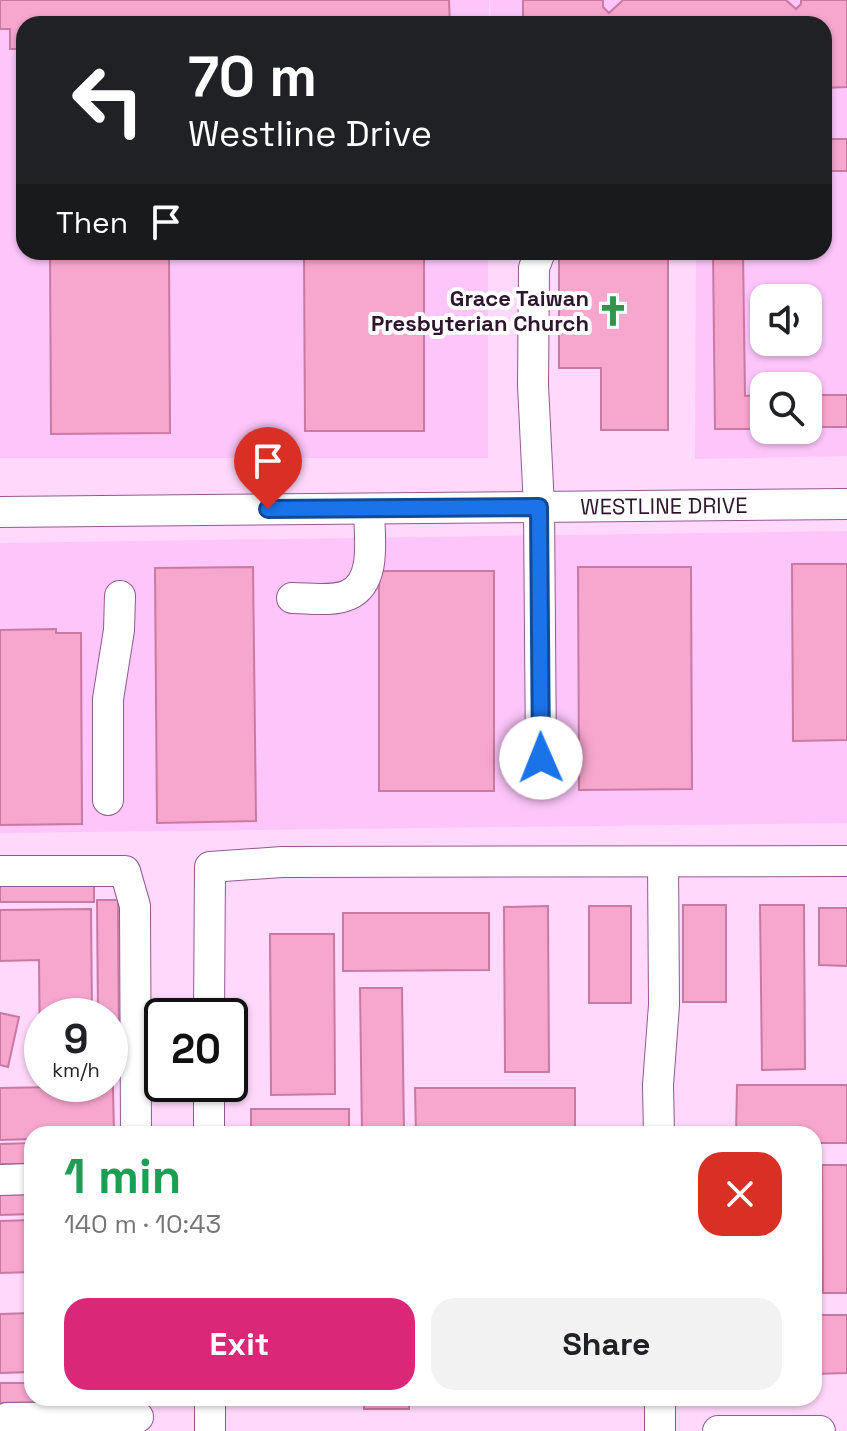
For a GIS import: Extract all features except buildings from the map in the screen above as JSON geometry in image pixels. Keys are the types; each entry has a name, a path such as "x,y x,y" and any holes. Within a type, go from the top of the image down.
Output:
{"street":[{"path":"537,260 534,268 533,385 539,507 541,758"},
{"name":"WESTLINE DRIVE","path":"0,512 847,504"},
{"path":"292,598 348,595 361,585 368,572 369,509"},
{"path":"108,800 108,699 119,630 120,596"},
{"path":"209,998 210,867 282,862 847,861"},
{"path":"659,1126 658,1085 664,1005 663,862"},
{"path":"0,871 125,871 135,906 136,1126"},
{"path":"209,1102 209,1126"},
{"path":"0,1180 24,1179"},
{"path":"210,1406 210,1431"},
{"path":"660,1406 660,1431"},
{"path":"7,1418 138,1415"},
{"path":"718,1431 820,1431"}],"shaded area":[{"path":"0,0 489,0 489,16 16,16 16,260 488,260 488,458 0,458"},
{"path":"490,0 847,0 847,456 695,459 696,260 832,260 832,16 491,16"},
{"path":"847,531 847,823 0,833 0,543"}],"place":[{"name":"Grace Taiwan Presbyterian Church","path":"613,311"}],"route":[{"path":"268,509 539,507 541,758"}]}
